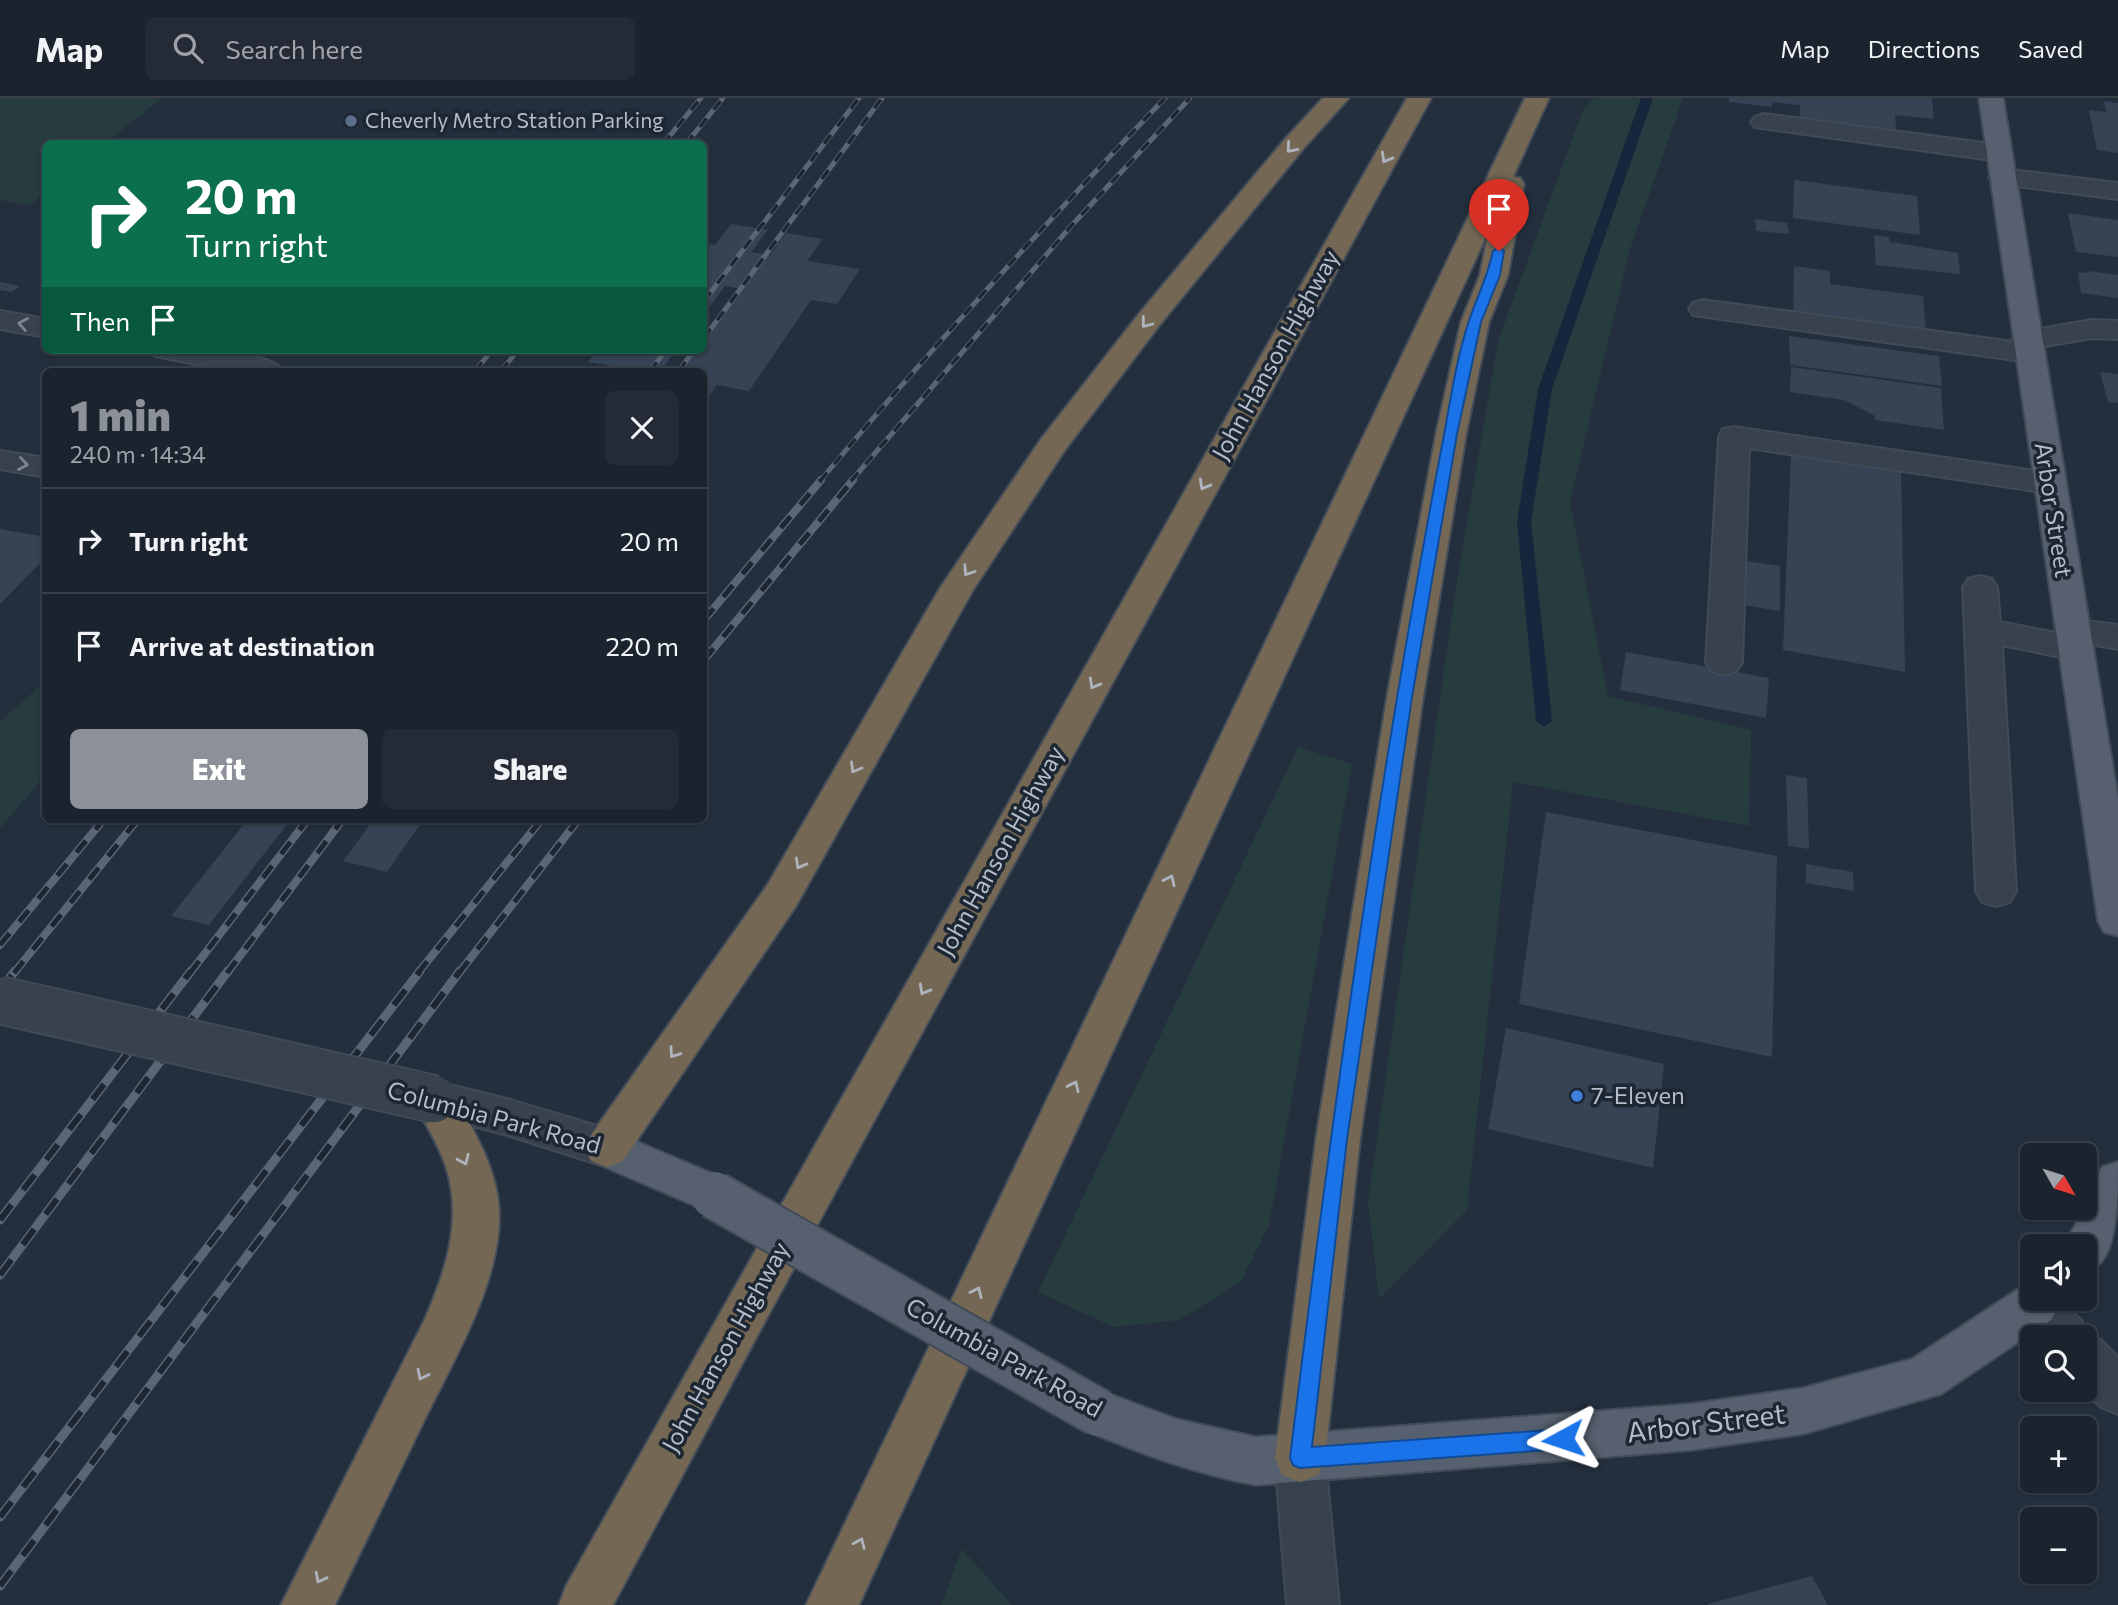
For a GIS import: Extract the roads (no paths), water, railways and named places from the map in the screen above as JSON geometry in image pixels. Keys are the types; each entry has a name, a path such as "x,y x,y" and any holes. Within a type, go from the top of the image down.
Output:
{"highway":[{"path":"607,1148 782,895 957,588 1052,446 1147,321 1294,144 1337,98"},
{"name":"John Hanson Highway","path":"585,1605 759,1285 1419,98"},
{"path":"1300,1458 1338,1139 1405,697 1451,434 1475,322 1494,275 1529,114"},
{"path":"832,1605 1529,114"},
{"path":"307,1605 443,1332 463,1288 474,1248 478,1219 473,1185 467,1165 434,1099"}],"main road":[{"name":"Arbor Street","path":"1992,98 2118,921"},
{"name":"Columbia Park Road","path":"607,1148 714,1195 1099,1413 1167,1441 1208,1453 1256,1461 1300,1458"},
{"path":"2095,1234 2118,1181"},
{"name":"Arbor Street","path":"1300,1458 1691,1427 1803,1411 1924,1378 2047,1314"}],"street":[{"path":"1763,122 2001,165 2118,191"},
{"path":"1703,309 2028,346 2092,328 2118,330"},
{"path":"0,320 42,327"},
{"path":"185,354 253,368"},
{"path":"1724,663 1734,436 2049,483"},
{"path":"0,460 42,467"},
{"path":"1980,587 1996,891"},
{"path":"1983,630 2073,639 2118,637"},
{"name":"Columbia Park Road","path":"0,1000 434,1099 507,1117 607,1148"},
{"path":"2097,1369 2118,1391"},
{"path":"1300,1458 1312,1605"}],"waterway":[{"path":"1544,721 1524,522 1545,389 1647,98"}],"railway":[{"path":"666,140 701,98"},
{"path":"689,140 723,98"},
{"path":"707,297 859,98"},
{"path":"707,334 882,98"},
{"path":"820,481 989,287 1165,98"},
{"path":"851,481 1072,225 1190,98"},
{"path":"477,368 489,354"},
{"path":"503,368 515,354"},
{"path":"652,368 663,354"},
{"path":"681,368 691,354"},
{"path":"707,616 821,480"},
{"path":"707,656 853,480"},
{"path":"0,945 101,823"},
{"path":"14,973 135,823"},
{"path":"190,973 305,823"},
{"path":"227,973 340,823"},
{"path":"418,973 539,823"},
{"path":"459,973 576,823"},
{"path":"0,990 15,971"},
{"path":"0,1220 191,971"},
{"path":"0,1275 228,971"},
{"path":"0,1517 420,971"},
{"path":"0,1586 460,971"}],"place":[{"name":"Cheverly Metro Station Parking","path":"351,121"},
{"name":"7-Eleven","path":"1577,1096"}]}
